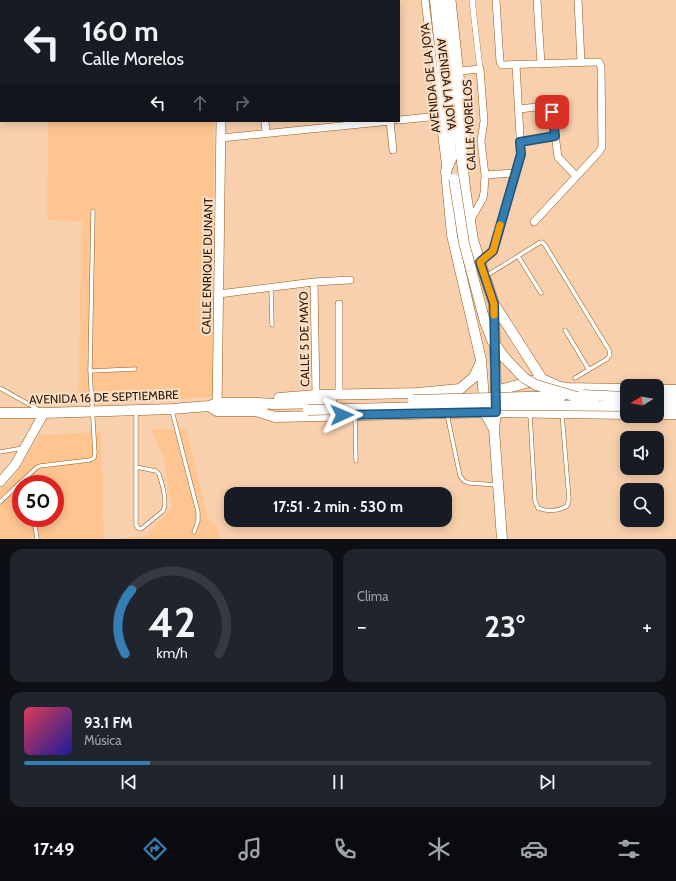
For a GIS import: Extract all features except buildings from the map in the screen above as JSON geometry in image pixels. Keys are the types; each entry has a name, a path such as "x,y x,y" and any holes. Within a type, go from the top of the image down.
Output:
{"main road":[{"name":"AVENIDA DE LA JOYA","path":"435,0 456,155"},
{"name":"AVENIDA DE LA JOYA","path":"444,0 456,155"},
{"name":"CALLE MORELOS","path":"456,155 446,171 452,235 481,360 485,413"},
{"name":"CALLE MORELOS","path":"456,155 473,240 494,304 496,391 494,429"},
{"path":"456,155 454,179 464,243 484,322 492,340 514,369 524,378 536,385 608,406"},
{"path":"494,304 542,379 560,387 567,388 620,389"},
{"path":"460,389 474,377 481,360"},
{"path":"496,391 542,379"},
{"path":"525,412 515,404 516,396 530,382"},
{"path":"257,407 277,398 316,395 418,393 460,389 471,397 469,413"},
{"path":"664,390 676,390"},
{"path":"257,407 275,404 589,395 620,397"},
{"path":"664,398 676,399"},
{"path":"257,407 308,410 509,405 620,406"},
{"path":"664,406 676,406"},
{"path":"257,407 275,417 496,412 620,414"},
{"name":"AVENIDA 16 DE SEPTIEMBRE","path":"0,413 257,407"},
{"path":"485,413 494,429 502,539"},
{"path":"664,414 676,414"}],"street":[{"name":"AVENIDA LA JOYA","path":"425,0 446,171"},
{"name":"AVENIDA LA JOYA","path":"452,0 467,141 466,148 456,155"},
{"name":"CALLE MORELOS","path":"470,220 483,198 484,192 481,141 484,121 472,0"},
{"path":"496,0 500,62 502,65 516,66 599,62 601,67 602,147 534,222"},
{"path":"537,0 541,64"},
{"path":"578,0 581,62"},
{"path":"480,262 493,251 521,154 516,66"},
{"path":"460,71 480,69"},
{"path":"519,109 546,106 550,107 558,157 576,176"},
{"path":"400,120 440,116"},
{"name":"CALLE ENRIQUE DUNANT","path":"215,407 221,122"},
{"path":"264,122 266,133"},
{"path":"300,122 301,130"},
{"path":"221,138 370,122"},
{"path":"391,122 393,150"},
{"path":"520,142 555,136"},
{"path":"484,174 515,173"},
{"path":"218,294 314,282 350,280"},
{"name":"CALLE 5 DE MAYO","path":"314,282 316,395"},
{"path":"339,304 339,395"},
{"path":"0,482 15,465 44,413"}],"lane":[{"path":"31,475 40,466 90,460 94,458 95,453 90,371 93,211"},
{"path":"485,276 539,243 542,242 546,245 609,350 610,355 607,360 575,378"},
{"path":"518,256 541,293"},
{"path":"271,288 272,325"},
{"path":"565,330 589,370"},
{"path":"90,371 135,369"},
{"path":"0,388 44,413"},
{"path":"172,409 198,512 198,521 194,532"},
{"path":"136,410 136,467 136,524 138,528 141,529 163,510 165,501 159,474 156,471 136,467"},
{"path":"525,412 535,501 538,508 544,511 567,506 569,499 562,413"},
{"path":"446,413 460,476 464,481 469,483 498,485"},
{"path":"356,415 356,461"},
{"path":"0,452 26,447"},
{"path":"0,502 12,492"},
{"path":"35,527 37,539"}],"shaded area":[{"path":"48,122 214,122 213,397 78,404 82,221 47,220"},
{"path":"151,429 186,429 208,520 217,526 220,539 119,539 147,535 172,507 165,461"},
{"path":"101,432 104,539 0,539 0,490 12,480 12,527 64,527 64,475 15,475 40,435"}],"slow traffic":[{"path":"494,315 494,304 480,262 489,256 493,251 500,225"}],"route":[{"path":"342,415 496,412 494,304 480,262 489,256 493,251 521,154 520,142 555,136 552,112"}]}
